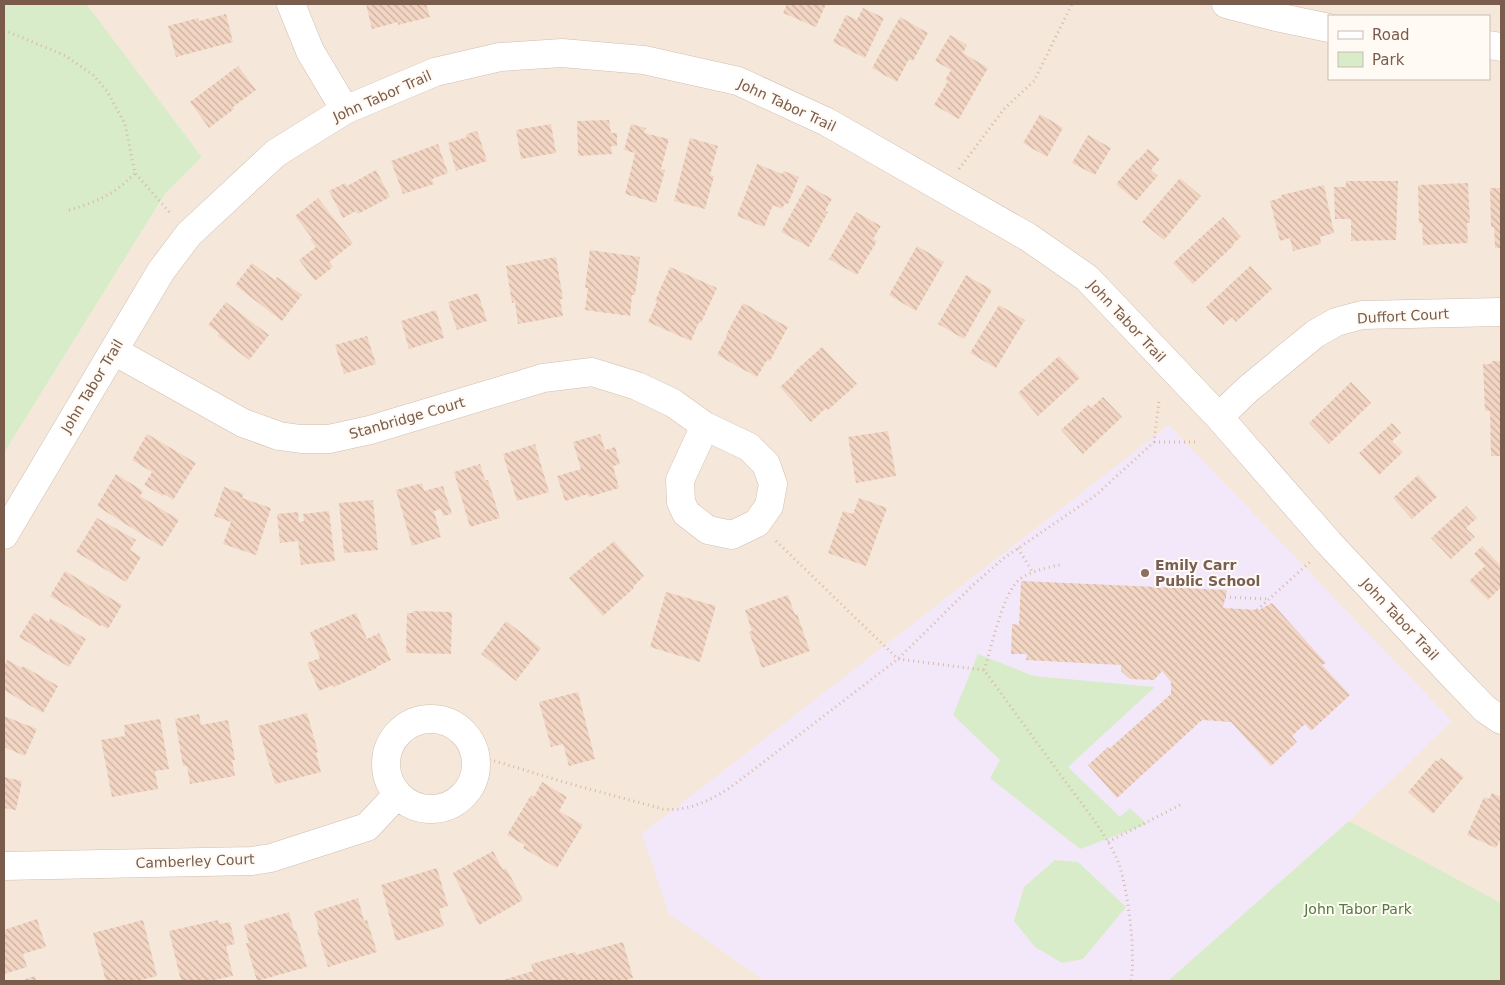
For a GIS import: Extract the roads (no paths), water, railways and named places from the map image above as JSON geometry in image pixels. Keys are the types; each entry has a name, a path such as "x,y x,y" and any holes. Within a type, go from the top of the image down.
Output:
{"street":[{"path":"292,4 310,51 345,110"},
{"path":"1226,4 1328,28"},
{"name":"John Tabor Trail","path":"4,535 162,272 189,234 276,154 345,110 435,72 500,57 562,54 644,60 738,81 827,122 1028,237 1087,278 1219,417 1330,543 1454,678 1485,708 1501,720"},
{"name":"Duffort Court","path":"1219,417 1248,389 1315,334 1336,322 1362,315 1501,312"},
{"name":"Stanbridge Court","path":"114,351 243,423 279,436 301,439 329,439 370,430 543,378 592,372 637,386 666,399 705,426 749,447 766,464 773,484 769,506 757,524 732,535 708,530 686,513 681,502 680,480 705,426"},
{"path":"431,718 449,722 469,738 475,755 476,766 470,786 464,795 446,806 436,809 425,809 405,802 397,795 388,779 386,753 393,737 406,725 414,721 431,718"},
{"name":"Camberley Court","path":"4,866 252,861 272,858 367,827 397,795"}],"place":[{"name":"Emily Carr Public School","path":"1145,573"}],"park label":[{"name":"John Tabor Park","path":"1358,909"}]}
